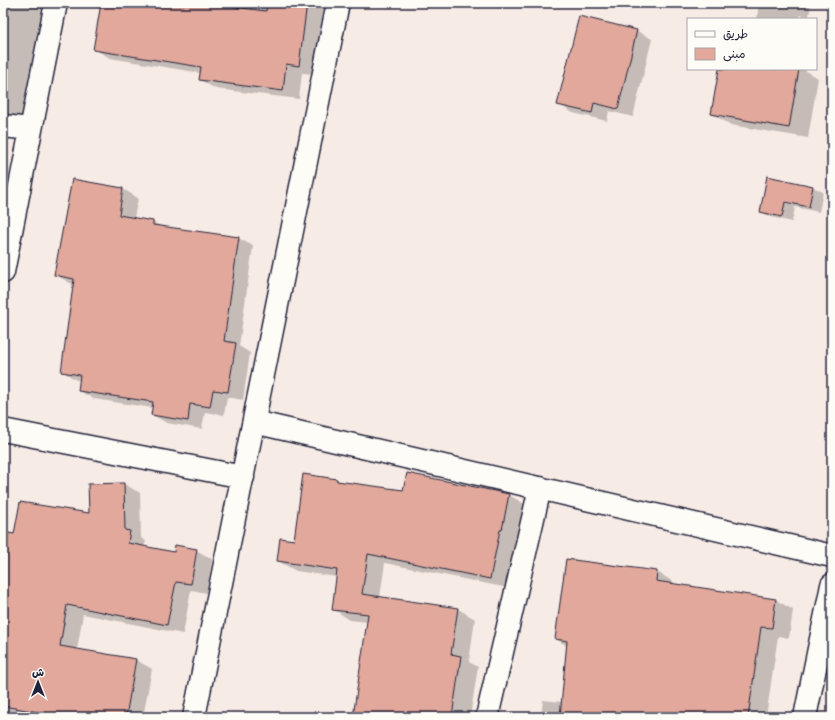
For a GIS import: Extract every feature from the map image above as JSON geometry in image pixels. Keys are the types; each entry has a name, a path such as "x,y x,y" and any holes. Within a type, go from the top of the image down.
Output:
{"street":[{"path":"3,272 56,3"},
{"path":"194,717 338,3"},
{"path":"3,126 31,129"},
{"path":"254,422 832,556"},
{"path":"3,430 243,477"},
{"path":"487,717 540,488"},
{"path":"804,717 832,585"}],"building":[{"path":"101,3 202,3 266,11 267,3 307,3 299,66 286,64 283,91 199,80 201,67 93,50"},
{"path":"579,16 637,30 618,109 594,103 592,113 557,105"},
{"path":"719,70 799,70 789,128 711,114"},
{"path":"767,176 813,186 809,207 785,202 782,217 760,212"},
{"path":"72,179 123,188 119,215 153,221 153,225 239,237 224,341 236,343 228,392 213,390 210,407 190,404 188,421 151,415 153,402 78,391 80,375 61,372 74,279 54,275"},
{"path":"407,473 509,494 502,530 500,530 490,579 368,554 362,594 458,608 451,654 461,656 452,717 353,717 368,614 332,610 337,570 277,561 280,538 294,540 303,474 337,479 337,481 403,490"},
{"path":"124,483 125,530 130,531 128,543 174,552 175,545 197,549 191,584 176,582 167,625 67,605 60,646 136,659 126,717 67,717 3,706 3,532 14,534 20,502 89,513 88,484"},
{"path":"566,559 657,571 656,581 776,599 772,628 761,627 748,717 560,717 567,641 555,639"}]}
